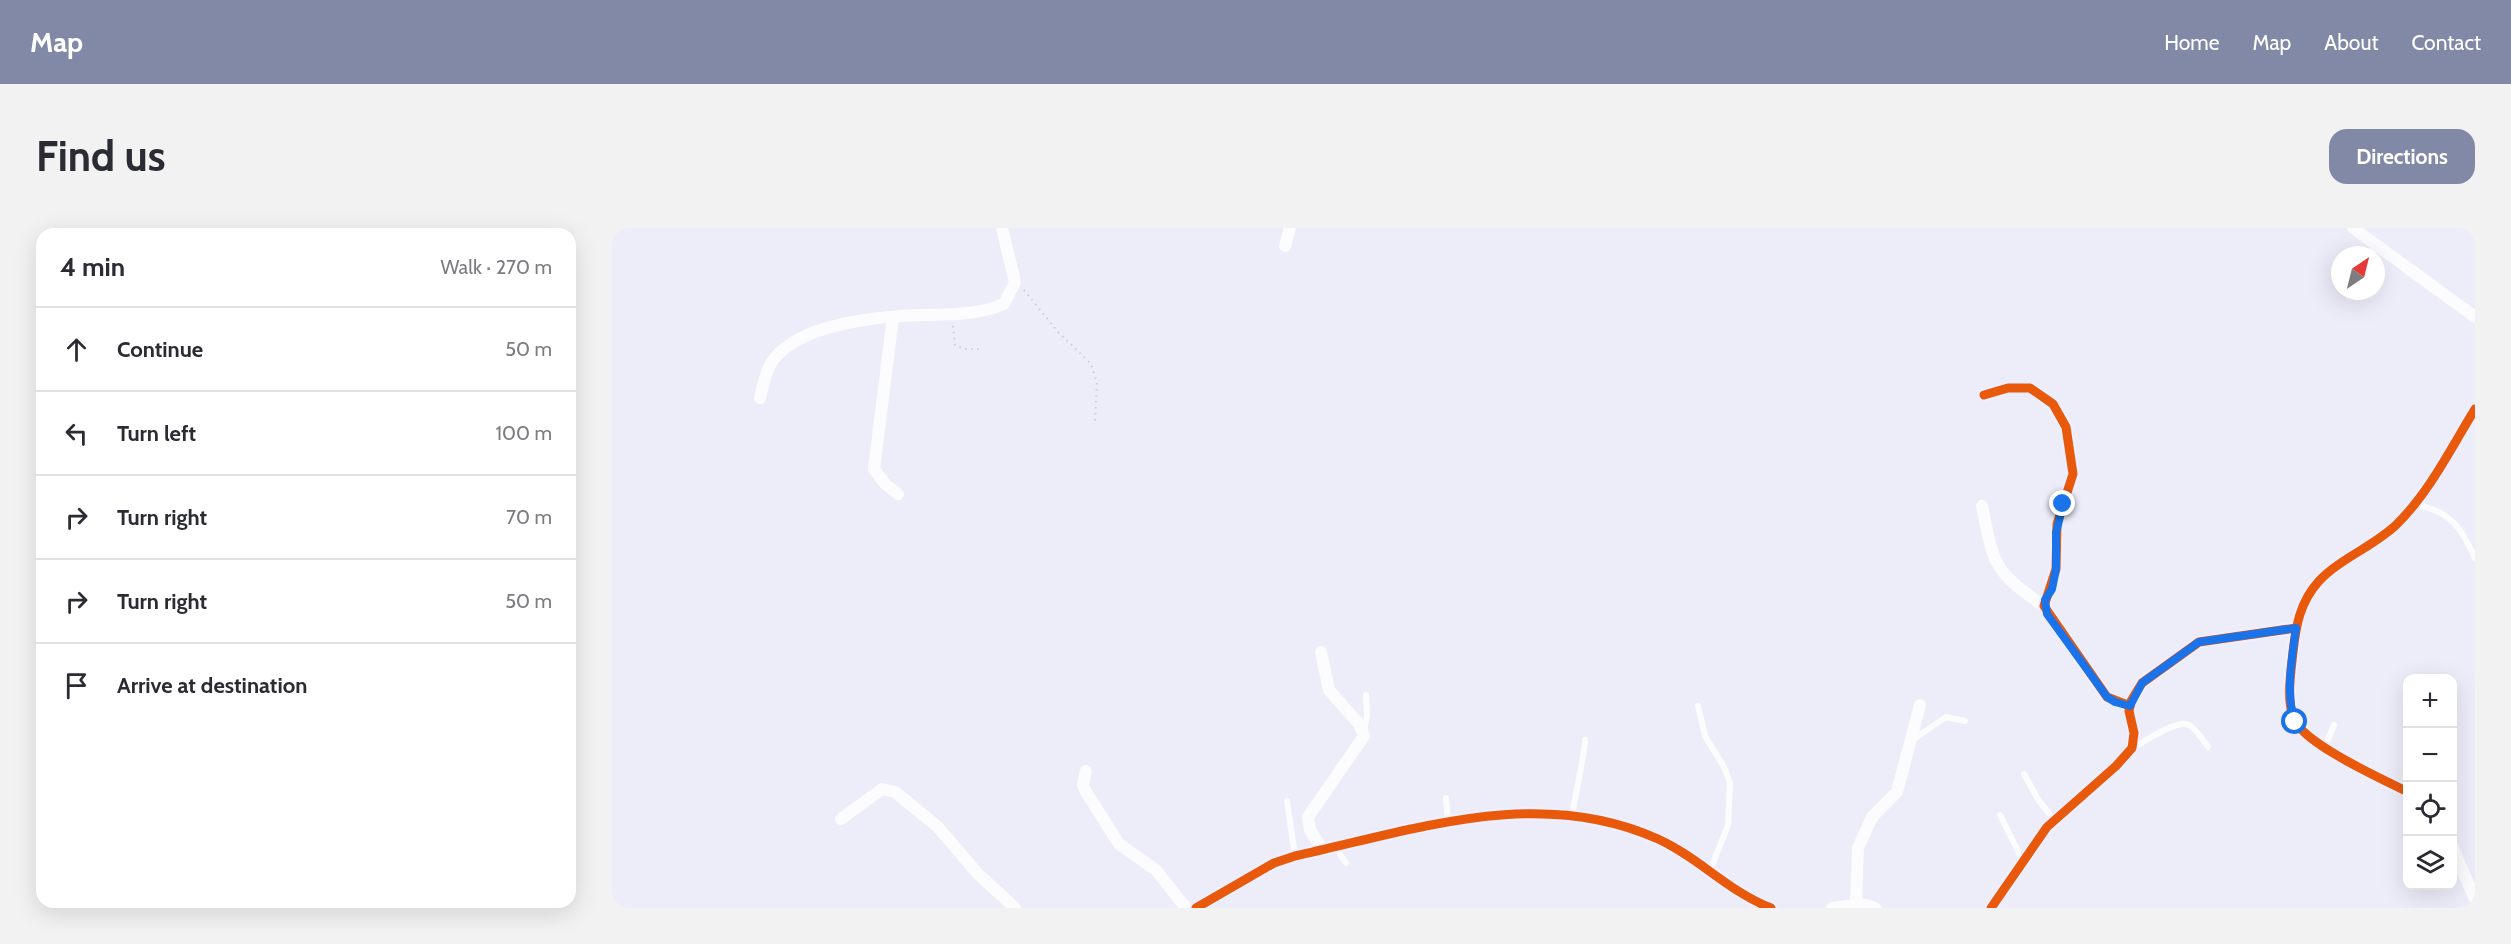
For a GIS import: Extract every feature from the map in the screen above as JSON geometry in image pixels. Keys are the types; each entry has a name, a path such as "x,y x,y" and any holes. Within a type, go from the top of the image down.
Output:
{"street":[{"path":"760,398 770,365 785,348 830,327 893,317 983,312 1004,304 1015,282 1002,228"},
{"path":"1285,246 1290,228"},
{"path":"2353,228 2369,246"},
{"path":"2385,258 2475,317"},
{"path":"893,317 874,469 885,484 898,494"},
{"path":"1984,395 2008,388 2030,388 2053,404 2066,427 2073,474 2057,524 2056,569 2044,606"},
{"path":"2403,789 2325,747 2302,731 2295,722 2291,711 2291,669 2296,628 2302,607 2321,579 2373,544 2397,524 2414,504 2475,409"},
{"path":"1982,506 1991,554 1999,568 2006,577 2044,606 2047,614 2107,697 2130,706"},
{"path":"1991,908 2022,859 2054,819 2116,766 2132,748 2130,706 2142,683 2199,642 2296,628"},
{"path":"1321,652 1329,690 1364,731 1362,742 1308,817 1310,830 1329,849"},
{"path":"1856,904 1856,865 1862,835 1872,817 1897,792 1913,740 1920,705"},
{"path":"1086,771 1083,785 1086,792 1119,844 1156,870 1186,908"},
{"path":"841,819 882,789 895,792 947,835 978,874 1015,908"},
{"path":"1196,908 1274,863 1295,856 1448,821 1499,813 1572,815 1636,830 1658,839 1771,908"},
{"path":"2457,858 2475,899"},
{"path":"1832,908 1856,904 1875,908"}],"lane":[{"path":"2414,504 2434,509 2453,521 2463,533 2475,558"},
{"path":"1364,731 1368,716 1366,695"},
{"path":"1698,706 1705,736 1724,767 1730,783 1728,825 1710,872"},
{"path":"1913,740 1946,717 1965,722"},
{"path":"2132,748 2174,725 2183,724 2192,727 2208,747"},
{"path":"2325,747 2334,725"},
{"path":"1572,815 1580,763 1586,749 1585,741"},
{"path":"2024,774 2039,801 2054,819"},
{"path":"1446,798 1448,821"},
{"path":"1287,801 1295,856"},
{"path":"2000,815 2022,859"},
{"path":"1329,849 1346,863"}],"path":[{"path":"1015,282 1032,296 1058,332 1090,364 1097,383 1095,422"},
{"path":"952,314 955,345 964,349 980,349"}],"cycle path":[{"path":"1984,395 2008,388 2030,388 2053,404 2066,427 2073,474 2057,524 2056,569 2044,606 2107,697 2130,706"},
{"path":"2403,790 2328,750 2301,729 2294,719 2290,677 2296,632 2307,597 2319,581 2327,573 2387,533 2408,512 2439,470 2475,409"},
{"path":"1991,908 2047,827 2116,766 2132,748 2134,733 2129,711 2131,701 2142,683 2199,642 2296,628"},
{"path":"1196,908 1274,863 1295,856 1431,825 1522,814 1568,815 1613,823 1658,839 1687,855 1741,893 1771,908"}],"route":[{"path":"2063,504 2057,524 2054,582 2044,606 2047,614 2077,652 2107,697 2130,706 2142,683 2194,645 2207,639 2296,628 2291,669 2291,711 2295,722"}]}
